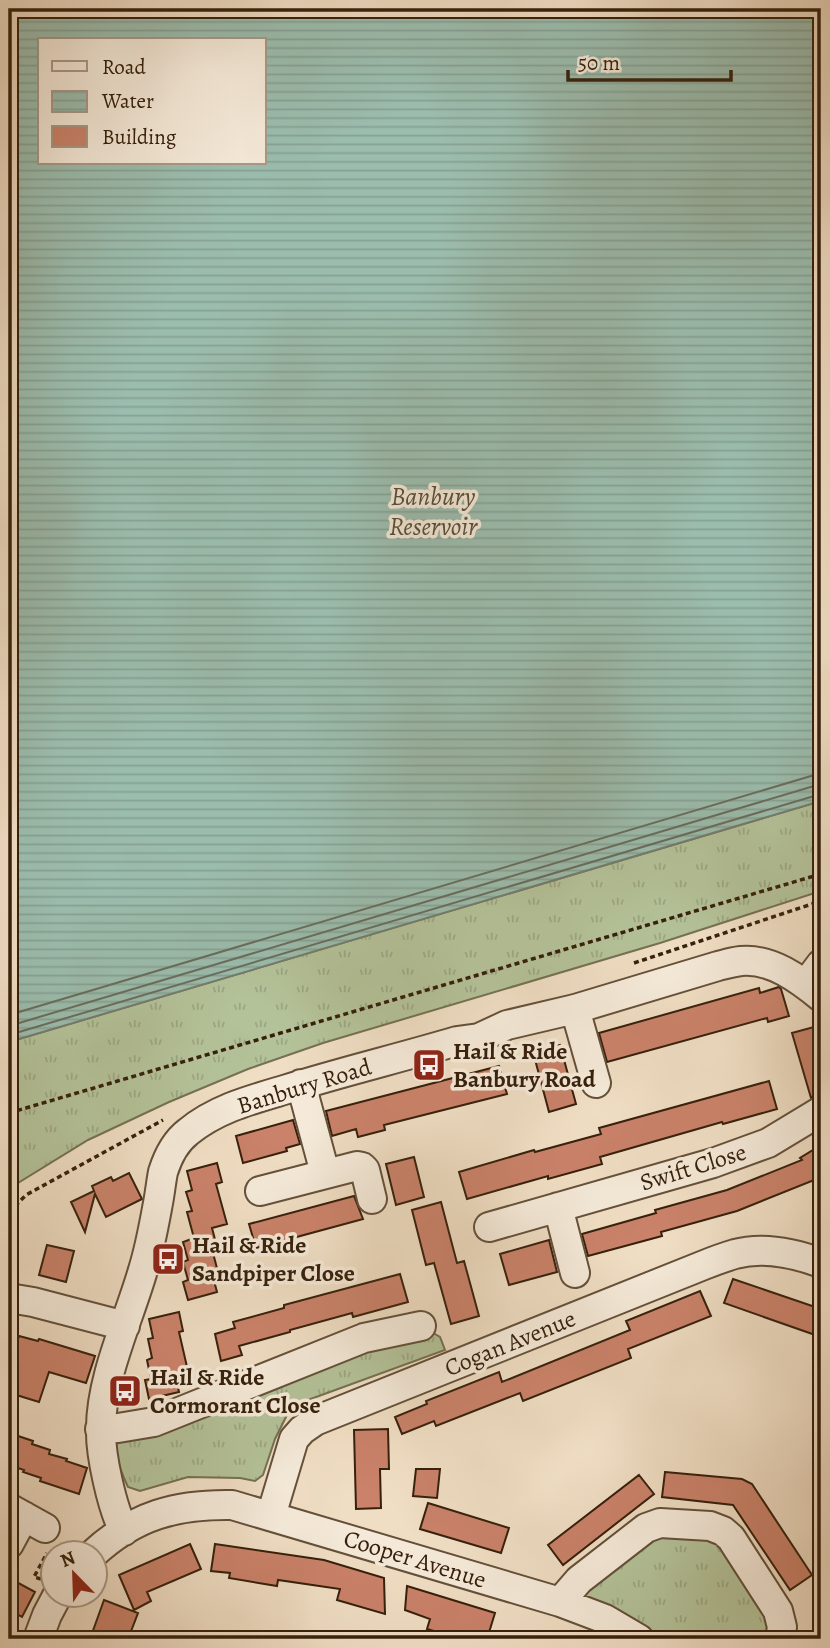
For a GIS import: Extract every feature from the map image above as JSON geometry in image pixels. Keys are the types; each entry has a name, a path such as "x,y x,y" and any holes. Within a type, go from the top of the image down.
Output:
{"street":[{"name":"Banbury Road","path":"124,1531 119,1522 107,1475 100,1429 103,1396 144,1269 163,1171 174,1146 185,1134 209,1117 301,1084 457,1041 479,1038 507,1026 575,1009 718,966 742,961 761,962 816,982"},
{"path":"575,1009 596,1083"},
{"path":"301,1084 326,1173"},
{"name":"Swift Close","path":"489,1227 724,1159 768,1143 821,1111"},
{"path":"260,1191 357,1166 365,1170 372,1199"},
{"path":"558,1207 575,1273"},
{"name":"Cogan Avenue","path":"271,1516 294,1439 316,1421 737,1253 764,1250 795,1254 821,1263"},
{"path":"9,1298 33,1301 125,1326"},
{"path":"100,1429 154,1422 364,1338 421,1326"},
{"name":"Cooper Avenue","path":"108,1542 153,1515 176,1508 232,1505 560,1602 605,1619 639,1639"},
{"path":"9,1544 26,1517"},
{"path":"560,1602 579,1580 646,1528 660,1523 710,1526 723,1531 731,1538 778,1611 782,1627 780,1639"},
{"path":"38,1639 50,1610"}],"path":[{"path":"9,1113 821,874"},
{"path":"9,1212 26,1195 150,1126"}],"green space":[{"path":"821,801 821,891 660,943 323,1043 248,1069 88,1140 9,1191 9,1042"},
{"path":"421,1326 440,1337 445,1350 308,1400 287,1415 275,1439 263,1475 255,1481 240,1478 188,1477 140,1491 128,1487 117,1458 118,1428"},
{"path":"655,1534 709,1534 723,1545 773,1619 769,1639 664,1639 583,1601 582,1590"}],"water":[{"name":"Banbury Reservoir","path":"9,9 821,9 821,801 9,1042"}],"building":[{"path":"779,987 789,1016 768,1022 767,1018 607,1062 599,1033 759,988 760,993"},
{"path":"821,1025 821,1094 811,1098 792,1033"},
{"path":"560,1045 576,1104 549,1112 533,1052"},
{"path":"499,1066 507,1094 384,1125 385,1130 358,1137 356,1129 332,1136 326,1111"},
{"path":"769,1081 777,1109 600,1157 602,1164 467,1199 459,1172 601,1134 599,1128"},
{"path":"293,1120 300,1144 286,1148 287,1151 243,1163 236,1136"},
{"path":"821,1145 821,1193 814,1180 737,1211 661,1232 662,1236 588,1256 582,1234 727,1190 802,1160 800,1158"},
{"path":"414,1157 424,1197 396,1205 386,1164"},
{"path":"217,1163 222,1182 216,1184 227,1224 212,1228 218,1251 213,1253 218,1272 212,1273 217,1292 188,1300 183,1282 188,1280 183,1262 188,1260 183,1242 194,1238 187,1212 192,1211 186,1192 192,1190 187,1171"},
{"path":"129,1173 142,1199 106,1217 95,1194 85,1232 71,1202 94,1191 92,1186 111,1177 113,1181"},
{"path":"354,1196 363,1219 256,1248 249,1224"},
{"path":"441,1202 457,1263 464,1261 479,1316 451,1324 434,1263 426,1265 412,1210"},
{"path":"549,1240 557,1272 509,1285 500,1254"},
{"path":"47,1245 74,1251 66,1282 39,1275"},
{"path":"400,1274 408,1302 353,1317 352,1313 239,1346 242,1355 221,1361 215,1334 235,1328 233,1322 284,1308 284,1305"},
{"path":"733,1279 821,1309 821,1337 724,1303"},
{"path":"700,1291 711,1316 628,1349 631,1358 523,1401 520,1393 436,1426 434,1421 402,1434 395,1417 427,1404 426,1401 499,1372 502,1382 630,1330 626,1321"},
{"path":"179,1312 183,1331 179,1332 190,1380 177,1383 179,1392 149,1399 145,1380 151,1379 147,1360 152,1358 148,1339 153,1338 149,1319"},
{"path":"9,1336 39,1339 95,1356 86,1383 49,1372 39,1402 10,1393 18,1368 9,1365"},
{"path":"388,1429 389,1469 380,1469 381,1508 356,1509 354,1430"},
{"path":"9,1433 33,1441 32,1444 50,1450 49,1454 87,1468 79,1494 40,1481 41,1478 9,1465"},
{"path":"416,1469 440,1469 437,1498 413,1496"},
{"path":"665,1472 742,1479 752,1484 812,1575 790,1590 733,1505 662,1497"},
{"path":"639,1475 654,1494 563,1565 548,1545"},
{"path":"428,1503 509,1528 501,1553 420,1529"},
{"path":"190,1544 201,1569 147,1592 151,1601 134,1610 119,1575"},
{"path":"215,1544 324,1560 384,1578 385,1614 337,1600 340,1589 278,1580 277,1586 229,1578 230,1573 211,1571"},
{"path":"9,1578 35,1592 22,1617 9,1610"},
{"path":"407,1586 495,1613 487,1639 461,1639 427,1629 430,1619 405,1610"},
{"path":"108,1602 138,1613 128,1639 90,1639 100,1610 108,1610"}],"place":[{"name":"Hail & Ride Banbury Road","path":"429,1065"},
{"name":"Hail & Ride Sandpiper Close","path":"168,1259"},
{"name":"Hail & Ride Cormorant Close","path":"125,1391"}]}
